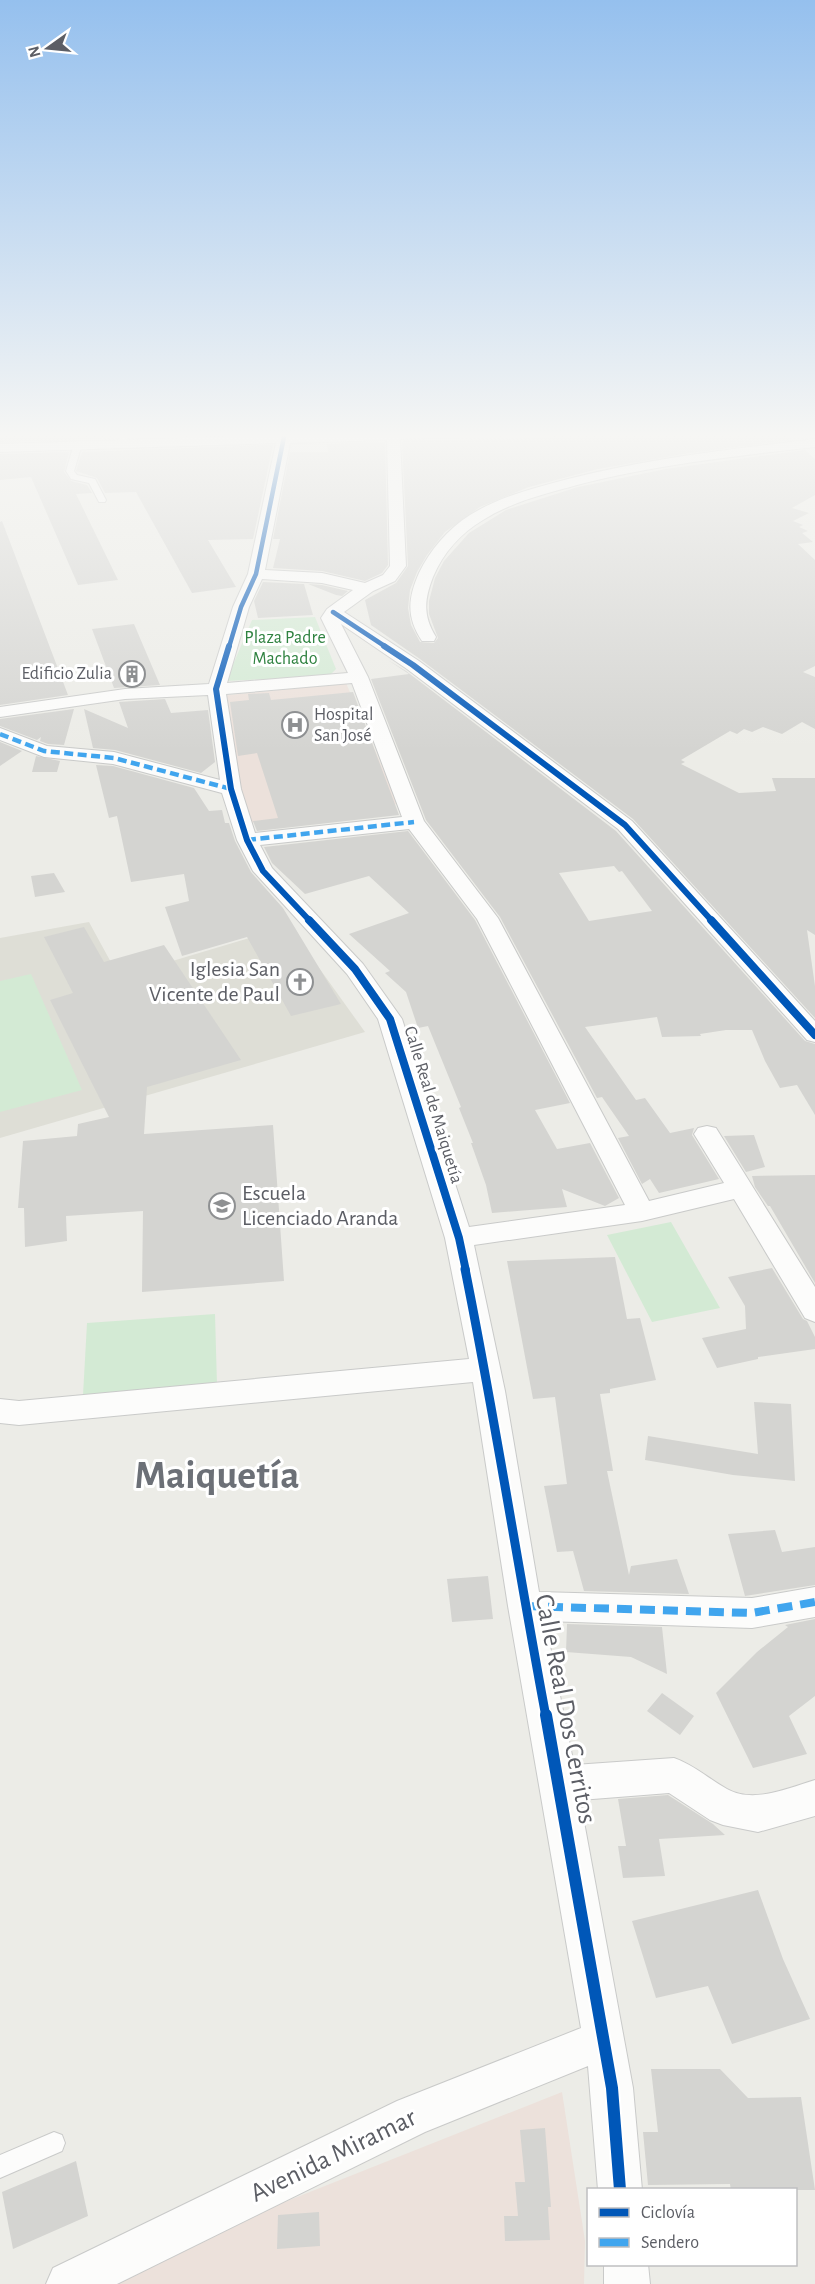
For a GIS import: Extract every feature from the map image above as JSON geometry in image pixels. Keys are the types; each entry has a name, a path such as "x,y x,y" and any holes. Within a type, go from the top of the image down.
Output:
{"street":[{"name":"Calle Real de Maiquetía","path":"263,539 256,574 241,607 216,689 231,789 247,840 263,871 355,969 390,1019 459,1238"},
{"path":"397,539 398,566 389,578 367,588 333,612 329,618 359,677 414,822 487,918 642,1212"},
{"path":"428,637 419,624 415,610 418,595 432,561 453,539"},
{"path":"256,574 322,578 367,588"},
{"path":"333,612 413,665 626,825 815,1035"},
{"path":"0,712 124,694 359,677"},
{"path":"0,734 44,751 114,758 231,789"},
{"path":"247,840 414,822"},
{"path":"707,1134 815,1311"},
{"path":"459,1238 642,1212 739,1189"},
{"name":"Calle Real Dos Cerritos","path":"459,1238 486,1369 525,1606 604,2039 612,2088 620,2188"},
{"path":"0,1411 19,1413 486,1369"},
{"path":"525,1606 752,1613 815,1602"},
{"path":"559,1784 674,1775 723,1807 758,1814 815,1798"},
{"name":"Avenida Miramar","path":"69,2284 412,2116 604,2039"},
{"path":"626,2266 627,2284"}],"lane":[{"path":"0,2167 54,2143"}],"shaded area":[{"name":"Hospital San José","path":"346,683 398,804 250,823 220,696"},
{"path":"89,922 119,977 289,926 365,1032 0,1138 0,938"},
{"path":"562,2092 585,2241 584,2284 109,2284 277,2205"}],"green space":[{"name":"Plaza Padre Machado","path":"315,617 336,669 329,676 226,681 252,620"},
{"path":"31,974 82,1090 0,1112 0,981"},
{"path":"671,1222 720,1308 652,1322 607,1235"},
{"path":"215,1314 217,1385 83,1395 87,1323"}],"building":[{"path":"0,539 9,539 68,695 0,705"},
{"path":"58,539 98,539 118,580 78,585"},
{"path":"162,539 253,539 208,540 236,587 192,593"},
{"path":"273,539 387,539 388,565 382,573 365,581 322,571 273,568 280,539"},
{"path":"407,539 440,539 417,572 410,590 408,608 411,625 420,642 434,643 438,638 429,614 429,601 435,578 444,561 464,539 809,539 813,542 798,544 815,560 815,666 803,672 815,677 815,729 802,722 782,734 763,727 752,732 744,729 737,734 730,731 681,760 685,762 681,764 739,793 776,791 772,778 815,778 815,935 807,930 815,986 815,1018 633,819 420,659 371,625 365,600 396,583 408,566"},
{"path":"263,582 304,584 313,615 258,618 254,601"},
{"path":"308,584 348,591 342,596 336,595"},
{"path":"134,624 160,685 114,688 92,629"},
{"path":"388,660 406,671 616,831 805,1041 815,1044 815,1115 797,1085 780,1088 752,1030 726,1030 700,1034 701,1036 662,1037 657,1017 585,1027 636,1100 645,1098 670,1133 694,1128 692,1135 719,1179 659,1193 650,1179 642,1184 618,1138 629,1136 602,1097 597,1098 500,917 426,820 371,679 409,674","holes":["614,866 619,872 622,871 652,911 589,921 559,873"]},
{"name":"Hospital San José","path":"353,692 399,815 257,831 253,821 278,818 257,753 238,756 230,702 249,700 248,694 269,693 271,700"},
{"path":"165,699 171,713 208,710 215,762 201,773 115,750 93,748 84,709 128,728 119,702"},
{"path":"74,709 64,745 48,744 40,741 41,737 37,740 0,726 0,719"},
{"path":"0,742 22,751 0,766"},
{"path":"36,756 60,761 57,772 32,772"},
{"path":"96,765 113,766 194,788 209,811 222,810 225,823 229,823 235,841 251,872 283,908 341,1004 291,1016 247,937 182,956 165,907 189,901 184,874 131,882 117,816 109,818"},
{"path":"408,831 475,920 570,1103 535,1110 557,1149 590,1143 619,1198 605,1206 562,1189 567,1207 492,1213 486,1185 471,1143 473,1143 459,1108 461,1107 428,1026 418,1028 406,992 385,973 390,971 349,934 409,913 369,876 305,894 272,863 264,847"},
{"path":"54,873 65,892 35,897 31,876"},
{"path":"84,927 104,962 164,945 241,1060 147,1087 144,1134 273,1125 284,1281 142,1292 143,1211 66,1216 67,1241 25,1247 24,1208 18,1208 23,1141 77,1136 78,1124 109,1117 50,1000 73,993 44,937"},
{"path":"754,1135 765,1167 746,1172 724,1136"},
{"path":"815,1175 815,1283 770,1206 755,1187 752,1176"},
{"path":"615,1257 627,1319 640,1318 656,1380 610,1389 610,1393 600,1394 613,1471 607,1471 629,1575 631,1566 677,1559 689,1594 584,1591 573,1551 557,1552 544,1486 567,1484 555,1397 533,1399 507,1261"},
{"path":"772,1268 803,1319 807,1321 815,1337 815,1349 758,1357 758,1359 717,1368 702,1338 746,1329 745,1306 728,1277"},
{"path":"754,1402 791,1404 795,1481 733,1475 645,1460 648,1436 758,1454"},
{"path":"775,1530 782,1552 815,1547 815,1585 745,1596 728,1534"},
{"path":"488,1576 493,1619 452,1622 447,1579"},
{"path":"815,1619 815,1696 789,1716 807,1754 753,1768 716,1693 757,1652 788,1627 785,1625"},
{"path":"567,1624 662,1627 667,1674 631,1657 566,1652"},
{"path":"662,1693 694,1716 680,1735 647,1711"},
{"path":"668,1795 713,1824 725,1835 659,1839 665,1876 623,1878 618,1846 626,1846 618,1799"},
{"path":"758,1890 783,1959 810,2019 732,2044 708,1986 656,1998 632,1921"},
{"path":"651,2069 720,2069 748,2098 801,2097 815,2190 731,2188 730,2184 648,2185 643,2132 658,2132"},
{"path":"545,2128 551,2207 548,2207 550,2240 505,2241 504,2216 518,2216 515,2182 525,2182 520,2130"},
{"path":"76,2161 88,2216 13,2249 2,2192"},
{"path":"319,2212 320,2246 277,2249 278,2215"}],"marked path":[{"path":"0,734 44,751 114,758 231,789"},
{"path":"247,840 414,822"},
{"path":"525,1606 752,1613 815,1602"}],"cycle path":[{"path":"263,539 256,574 241,607 216,689 231,789 247,840 263,871 355,969 390,1019 459,1238 490,1391 525,1606 559,1784 612,2088 620,2188"},
{"path":"333,612 413,665 625,825 815,1035"}],"place":[{"name":"Edificio Zulia","path":"132,674"},
{"name":"Hospital San José","path":"295,725"},
{"name":"Iglesia San Vicente de Paul","path":"300,982"},
{"name":"Escuela Licenciado Aranda","path":"222,1206"}],"district":[{"name":"Maiquetía","path":"217,1476"}]}
